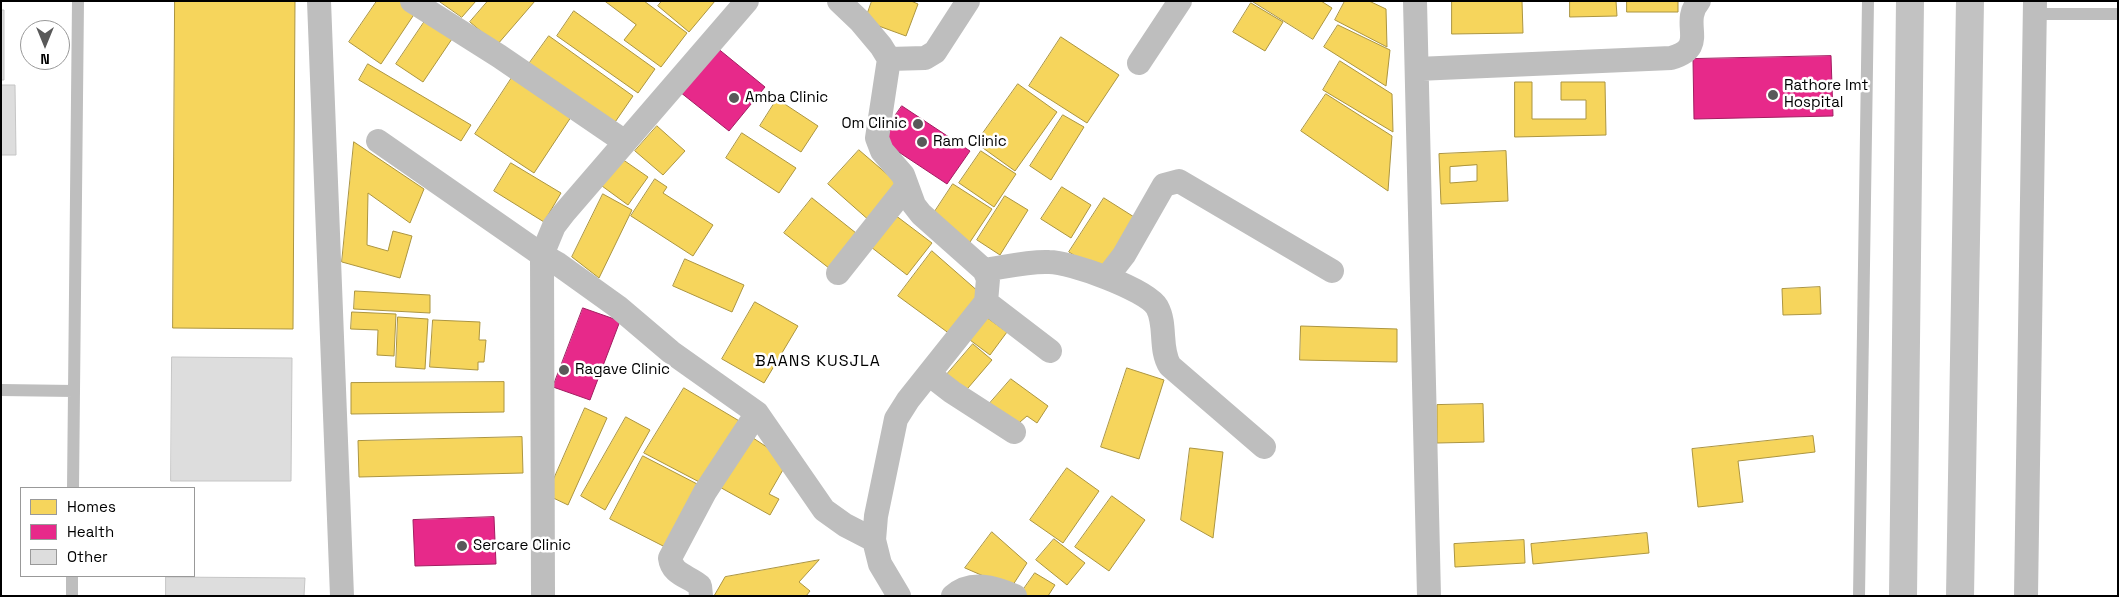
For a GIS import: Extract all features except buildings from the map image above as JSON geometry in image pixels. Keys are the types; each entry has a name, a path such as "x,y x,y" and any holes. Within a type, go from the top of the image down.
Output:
{"street":[{"path":"319,1 342,596"},
{"path":"412,1 499,56 625,142"},
{"path":"542,596 542,255 554,226 564,213 746,1"},
{"path":"840,1 876,40 889,59 877,138 882,151 903,175 914,206 984,270 988,279 986,302 908,400 896,419 876,516 874,540 880,564 899,596"},
{"path":"889,59 925,58 935,52 968,1"},
{"path":"1139,63 1180,1"},
{"path":"1415,1 1429,596"},
{"path":"1417,69 1671,58 1685,54 1690,48 1692,16 1699,1"},
{"path":"1903,596 1910,1"},
{"path":"1960,596 1970,1"},
{"path":"2026,596 2035,8"},
{"path":"378,141 618,307 671,352 756,413 824,510 844,525 874,540"},
{"path":"1107,277 1124,255 1164,185 1179,181 1332,272"},
{"path":"838,273 907,186"},
{"path":"984,270 1049,262 1107,277 1149,299 1156,305 1160,313 1166,359 1170,366 1264,447"},
{"path":"986,302 1050,351"},
{"path":"930,374 952,392 1014,432"},
{"path":"701,596 700,586 676,572 671,565 670,558 705,492 756,413"},
{"path":"953,596 968,586 978,586 1015,596"}],"lane":[{"path":"73,487 78,1"},
{"path":"1859,596 1868,1"},
{"path":"2035,8 2118,14"},
{"path":"1,390 74,391"},
{"path":"72,577 72,596"}],"place":[{"name":"Rathore Imt Hospital","path":"1773,95"},
{"name":"Amba Clinic","path":"734,98"},
{"name":"Om Clinic","path":"918,124"},
{"name":"Ram Clinic","path":"922,142"},
{"name":"Ragave Clinic","path":"564,370"},
{"name":"Sercare Clinic","path":"462,546"}],"district":[{"name":"BAANS KUSJLA","path":"818,362"}]}
